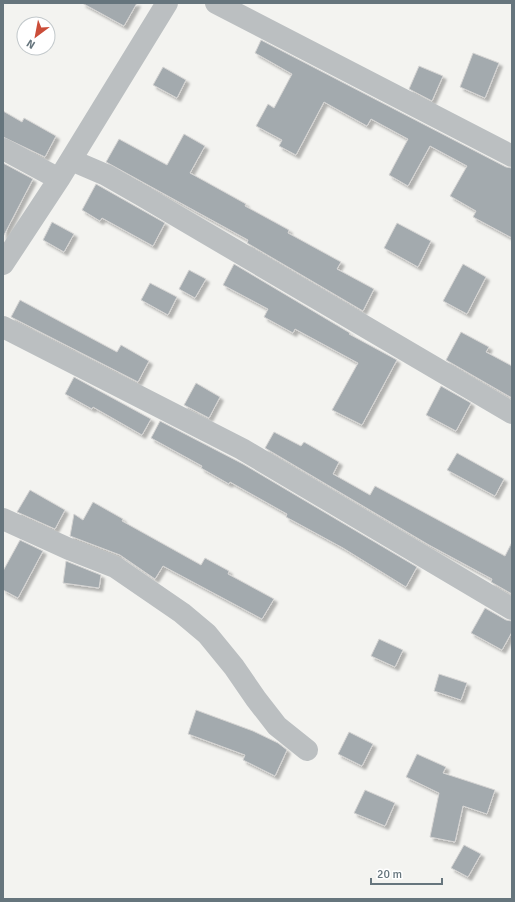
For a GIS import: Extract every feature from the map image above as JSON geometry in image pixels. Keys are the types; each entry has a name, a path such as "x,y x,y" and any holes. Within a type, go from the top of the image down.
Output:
{"street":[{"path":"3,264 71,160 167,3"},
{"path":"216,3 512,156"},
{"path":"3,149 59,179"},
{"path":"71,160 106,176 141,195 512,413"},
{"path":"3,327 242,449 512,609"},
{"path":"3,519 69,549 115,567 182,613 207,634 234,667 277,726 307,750"}],"building":[{"path":"82,3 137,3 124,26"},
{"path":"261,40 506,167 512,168 512,238 473,217 476,211 450,196 467,166 430,146 408,186 389,175 408,139 371,119 367,126 324,102 296,155 279,146 282,140 256,126 268,104 274,108 292,74 255,53"},
{"path":"473,53 499,63 485,98 460,87"},
{"path":"419,66 443,76 432,101 409,89"},
{"path":"163,67 186,80 177,98 153,85"},
{"path":"3,111 22,122 24,118 56,136 45,157 3,137"},
{"path":"184,134 205,146 190,173 289,230 288,233 341,262 337,269 374,289 363,311 247,243 248,240 106,162 119,139 167,165"},
{"path":"3,163 33,179 3,237"},
{"path":"96,184 165,223 153,246 102,218 100,221 82,210"},
{"path":"52,222 74,234 64,252 43,240"},
{"path":"397,223 431,241 418,267 384,248"},
{"path":"234,264 350,333 349,334 397,360 362,425 332,410 358,363 295,329 293,333 264,317 268,309 223,285"},
{"path":"463,264 486,277 467,314 443,301"},
{"path":"189,270 206,279 195,298 179,289"},
{"path":"150,283 177,297 168,315 141,300"},
{"path":"20,300 117,352 121,345 149,361 138,382 11,317"},
{"path":"461,332 489,347 486,352 512,366 512,398 446,360"},
{"path":"74,377 151,419 142,435 93,407 92,409 65,394"},
{"path":"196,383 220,397 209,418 184,405"},
{"path":"441,386 471,403 456,431 426,415"},
{"path":"160,421 243,464 417,567 406,587 343,548 286,517 287,514 230,482 229,484 201,468 202,466 151,438"},
{"path":"274,432 301,446 304,442 339,462 333,474 370,495 375,486 505,556 512,542 512,594 491,582 492,579 429,545 265,448"},
{"path":"457,453 504,479 495,496 447,470"},
{"path":"30,490 65,510 55,529 17,512"},
{"path":"93,502 123,519 122,521 201,565 205,558 229,571 228,574 274,599 262,619 163,566 155,579 120,555 70,536 74,514 83,520"},
{"path":"20,540 43,551 18,598 3,590 3,571"},
{"path":"66,561 101,575 99,588 63,583"},
{"path":"485,608 506,620 512,621 512,632 502,650 471,633"},
{"path":"379,639 403,650 395,667 371,656"},
{"path":"439,674 467,683 461,700 434,691"},
{"path":"196,710 253,731 278,743 287,750 275,776 243,760 245,755 188,734"},
{"path":"349,732 373,744 362,766 338,754"},
{"path":"417,754 446,767 443,773 495,790 487,814 463,806 455,842 430,837 439,793 406,777"},
{"path":"365,790 395,803 385,826 354,813"},
{"path":"464,845 481,854 468,877 451,868"}]}
